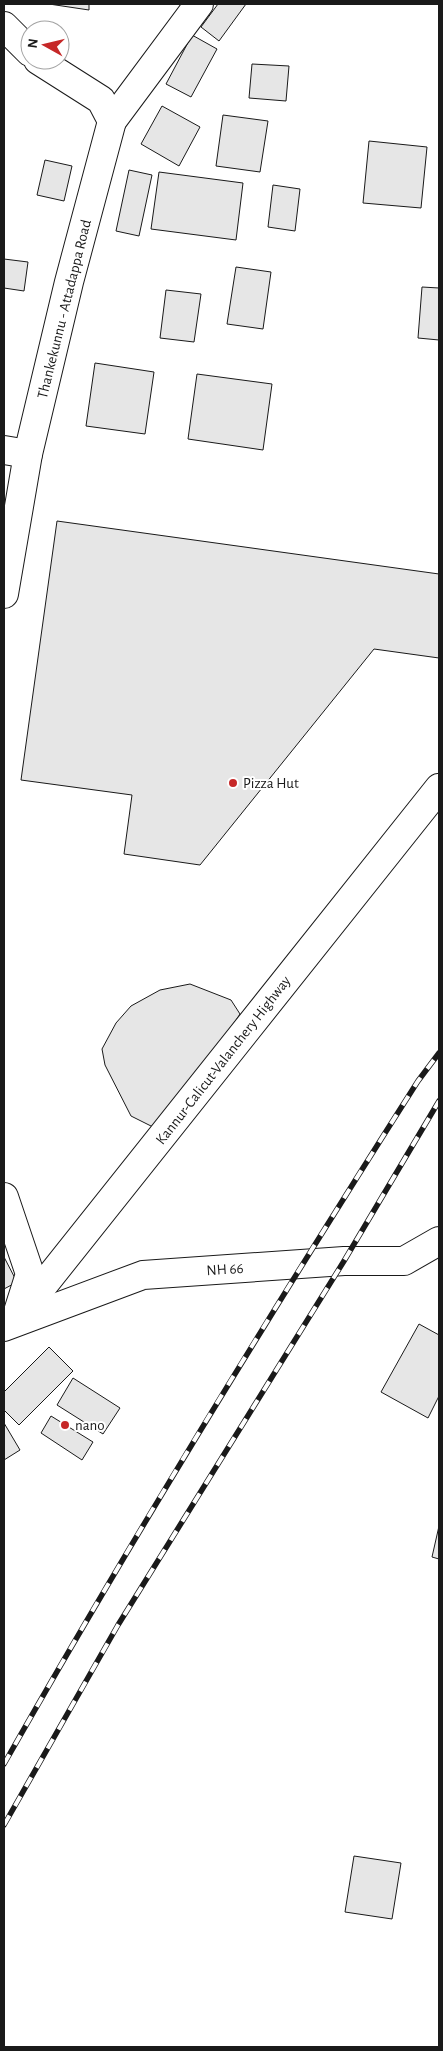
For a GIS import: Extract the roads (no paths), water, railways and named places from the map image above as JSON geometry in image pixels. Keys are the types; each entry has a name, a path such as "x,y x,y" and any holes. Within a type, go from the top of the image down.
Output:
{"main road":[{"path":"54,70 101,100 112,121 199,4"},
{"path":"4,26 20,42"},
{"name":"Thankekunnu - Attadappa Road","path":"4,594 16,452 69,282 112,121"},
{"name":"Kannur-Calicut-Valanchery Highway","path":"9,1325 439,788"},
{"path":"4,1197 30,1274 9,1325"},
{"name":"NH 66","path":"9,1325 143,1275 344,1261 404,1261 439,1241"}],"railway":[{"path":"4,1764 206,1420 418,1081 439,1053"},
{"path":"4,1825 118,1625 344,1261 439,1101"}],"place":[{"name":"Pizza Hut","path":"233,783"},
{"name":"nano","path":"65,1425"}]}
